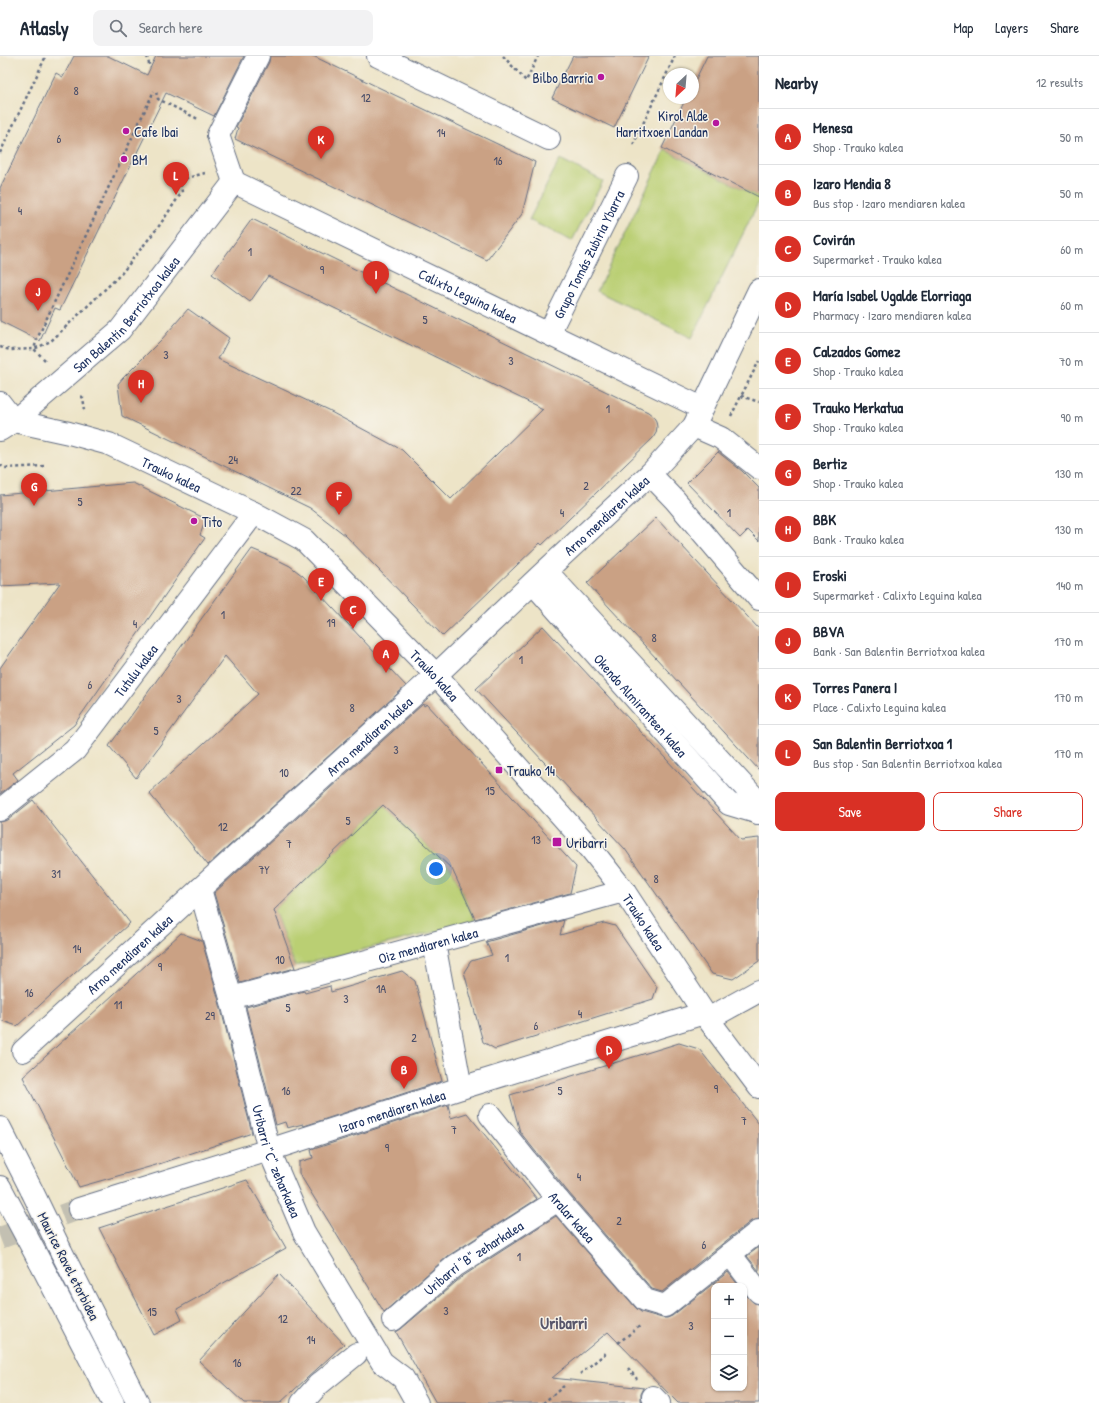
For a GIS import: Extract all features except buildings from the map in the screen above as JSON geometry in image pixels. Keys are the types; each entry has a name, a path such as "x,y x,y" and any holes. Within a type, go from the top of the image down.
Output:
{"street":[{"path":"231,174 218,135 258,56"},
{"path":"378,56 549,139"},
{"name":"Calixto Leguina kalea","path":"231,174 549,333 698,417 720,438 759,468"},
{"name":"San Balentin Berriotxoa kalea","path":"7,425 120,330 231,174"},
{"name":"Grupo Tomás Zubiria Ybarra","path":"549,333 627,176"},
{"name":"Arno mendiaren kalea","path":"23,1051 436,675 650,474 698,417 759,290"},
{"path":"0,403 7,425"},
{"name":"Trauko kalea","path":"7,425 69,433 108,444 254,514 304,540 436,675 591,849 624,891 706,1016 759,1087"},
{"path":"650,474 675,500 759,599"},
{"name":"Tutulu kalea","path":"0,810 75,750 254,514"},
{"name":"Okendo Almiranteen kalea","path":"540,577 753,796 758,813"},
{"name":"Uribarri \"C\" zeharkalea","path":"200,889 231,998 269,1150 304,1232 382,1362 403,1378 417,1403"},
{"name":"Oiz mendiaren kalea","path":"231,998 624,891"},
{"path":"434,943 461,1088"},
{"name":"Izaro mendiaren kalea","path":"79,1209 461,1088 706,1016 759,991"},
{"name":"Aralar kalea","path":"490,1116 558,1200 645,1300 665,1306 730,1254"},
{"name":"Maurice Ravel etorbidea","path":"0,1128 138,1403"},
{"name":"Maurice Ravel etorbidea","path":"4,1195 113,1403"},
{"name":"Uribarri \"B\" zeharkalea","path":"393,1320 455,1266 558,1200"},
{"path":"759,1231 730,1254 759,1292"},
{"path":"302,1403 318,1385 356,1354"}],"path":[{"path":"0,153 46,56"},
{"path":"147,56 150,68"},
{"path":"503,56 526,81 538,56"},
{"path":"633,145 675,56"},
{"path":"37,339 155,91 158,99 193,117"},
{"path":"0,347 10,350 34,349 51,341 126,268 159,226 182,192 180,180 231,174"},
{"path":"720,438 759,361"},
{"path":"741,396 759,402"},
{"path":"0,465 5,468 44,466"},
{"path":"618,1343 646,1322"},
{"path":"580,1374 606,1353"},
{"path":"544,1403 564,1386"}],"green space":[{"path":"665,150 759,197 759,201 692,338 597,291"},
{"path":"560,159 603,181 572,241 529,220"},
{"path":"383,805 452,869 476,922 295,966 274,910"}],"tunnel":[{"path":"0,1238 79,1209"}],"place":[{"name":"Bilbo Barria","path":"601,77"},
{"name":"Kirol Alde Harritxoen Landan","path":"716,123"},
{"name":"Cafe Ibai","path":"126,131"},
{"name":"BM","path":"124,159"},
{"name":"Torres Panera I","path":"321,159"},
{"name":"San Balentin Berriotxoa 1","path":"176,195"},
{"name":"Eroski","path":"376,294"},
{"name":"BBVA","path":"38,311"},
{"name":"BBK","path":"141,403"},
{"name":"Bertiz","path":"34,506"},
{"name":"Trauko Merkatua","path":"339,515"},
{"name":"Tito","path":"194,521"},
{"name":"Calzados Gomez","path":"321,601"},
{"name":"Covirán","path":"353,629"},
{"name":"Menesa","path":"386,673"},
{"name":"Trauko 14","path":"499,770"},
{"name":"Uribarri","path":"557,842"},
{"name":"María Isabel Ugalde Elorriaga","path":"609,1069"},
{"name":"Izaro Mendia 8","path":"404,1089"}],"district":[{"name":"Uribarri","path":"564,1323"}]}
